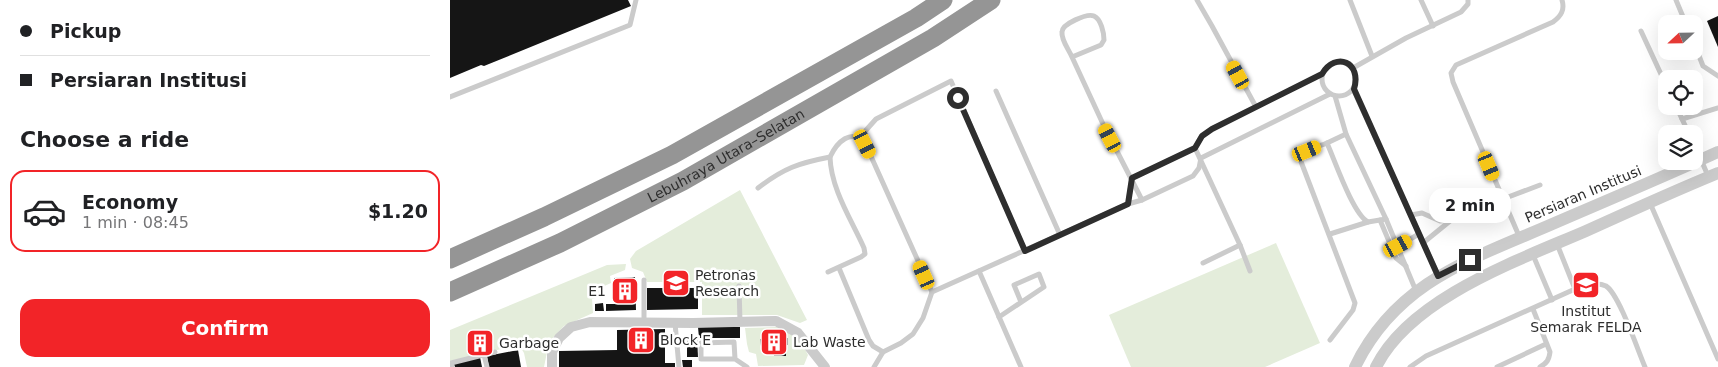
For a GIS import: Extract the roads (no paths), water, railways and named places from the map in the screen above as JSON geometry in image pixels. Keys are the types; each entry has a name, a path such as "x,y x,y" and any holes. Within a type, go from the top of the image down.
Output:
{"highway":[{"name":"Lebuhraya Utara–Selatan","path":"450,259 544,217 672,155 916,18 943,0"},
{"name":"Lebuhraya Utara–Selatan","path":"450,292 560,243 683,181 933,38 991,0"}],"street":[{"name":"Persiaran Institusi","path":"1703,158 1718,152"},
{"name":"Persiaran Institusi","path":"1355,367 1377,331 1400,305 1438,276 1676,170"},
{"path":"1376,367 1396,337 1420,316 1467,284 1532,253 1713,175"},
{"path":"552,367 552,352 559,338 572,327 590,322 776,321 798,333 825,367"}],"lane":[{"path":"450,97 630,25 636,0"},
{"path":"1197,0 1256,107"},
{"path":"1350,0 1372,56"},
{"path":"1421,0 1433,26"},
{"path":"1353,68 1372,56 1461,12 1468,4 1468,0"},
{"path":"1520,238 1453,82 1451,73 1456,65 1553,22 1564,10 1562,0"},
{"path":"1676,0 1682,15"},
{"path":"1072,57 1101,44 1104,40 1104,33 1097,18 1094,16 1088,15 1064,26 1062,34 1072,57 1103,124 1142,200"},
{"path":"1641,31 1659,70"},
{"path":"1701,60 1703,66 1718,76"},
{"path":"1132,178 1195,148 1202,136 1212,129 1322,74 1327,66 1336,62 1346,62 1353,68 1357,79 1354,89 1346,95 1336,96 1330,94 1323,85 1322,74"},
{"path":"859,138 876,119 951,81 1025,251"},
{"path":"1354,89 1438,276"},
{"path":"996,91 1060,235"},
{"path":"1201,158 1330,94"},
{"path":"1336,96 1346,134 1386,219 1416,291"},
{"path":"1682,119 1718,108"},
{"path":"1680,115 1685,125"},
{"path":"1330,340 1353,310 1356,303 1300,159 1301,155 1307,151 1346,134"},
{"path":"828,272 865,254 836,188 830,168 830,157 834,148 844,139 852,136 859,138 869,152 932,292 923,318 914,334 883,352 874,367"},
{"path":"1327,143 1355,207 1368,222"},
{"path":"1195,148 1250,271"},
{"path":"758,188 773,176 799,164 830,157"},
{"path":"932,292 1193,176 1199,168 1201,158"},
{"path":"1703,162 1713,175"},
{"path":"1128,204 1132,178"},
{"path":"1411,215 1422,213 1440,221 1461,219 1540,185"},
{"path":"1649,203 1718,359"},
{"path":"1330,234 1368,222 1386,219"},
{"path":"1380,220 1396,258 1406,266"},
{"path":"1423,243 1450,221"},
{"path":"1398,246 1419,234"},
{"path":"1556,243 1576,289"},
{"path":"1203,263 1240,245"},
{"path":"1532,253 1552,300"},
{"path":"839,268 869,340 873,346 883,352"},
{"path":"979,271 1021,367"},
{"path":"999,317 1044,287 1039,274 1014,285 1021,302"},
{"path":"644,280 644,323"},
{"path":"1410,367 1426,356 1576,289 1597,284 1606,286 1617,301 1645,367"},
{"path":"738,286 740,322"},
{"path":"1533,309 1550,352 1546,364 1540,367"},
{"path":"675,323 679,367"},
{"path":"735,359 734,342 701,343 701,359 735,359 747,367"},
{"path":"1497,367 1546,344"},
{"path":"452,367 451,363 495,352"},
{"path":"484,355 487,367"}],"place":[{"name":"Petronas Research","path":"676,283"},
{"name":"Institut Semarak FELDA","path":"1586,285"},
{"name":"E1","path":"625,291"},
{"name":"Block E","path":"641,340"},
{"name":"Lab Waste","path":"774,342"},
{"name":"Garbage","path":"480,343"}]}
